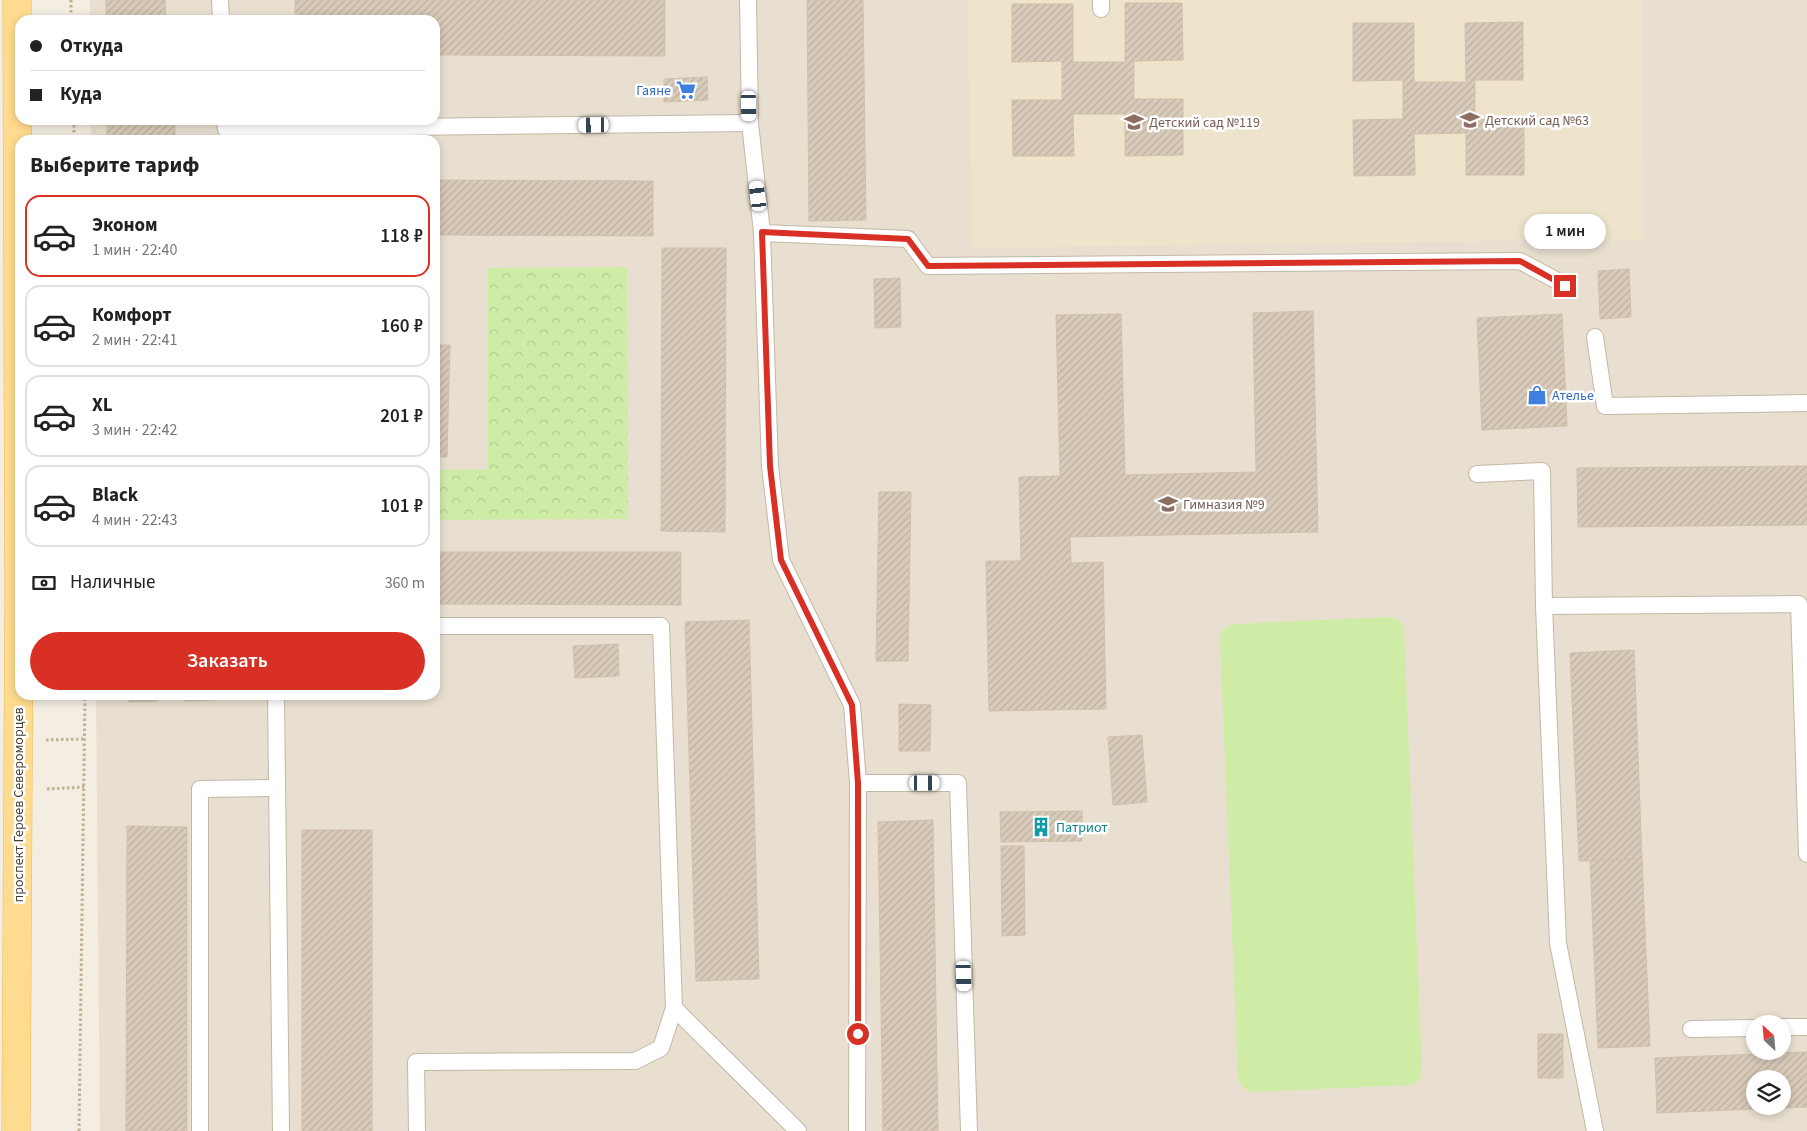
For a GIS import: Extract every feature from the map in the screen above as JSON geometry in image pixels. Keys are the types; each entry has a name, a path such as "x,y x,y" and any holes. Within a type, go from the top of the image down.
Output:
{"main road":[{"name":"проспект Героев Североморцев","path":"17,0 17,15"},
{"name":"проспект Героев Североморцев","path":"15,598 9,762 16,1131"}],"lane":[{"path":"220,0 220,15"},
{"path":"748,0 750,123 762,232 770,466 781,560 852,705 858,783 857,1131"},
{"path":"226,130 750,123"},
{"path":"762,232 908,239 928,266 1520,261 1565,286"},
{"path":"1595,337 1605,406 1807,403"},
{"path":"1477,474 1542,472 1544,606 1558,944 1595,1131"},
{"path":"1544,606 1799,604 1807,854"},
{"path":"417,1131 416,1062 635,1061 661,1048 674,1008 661,626 440,626"},
{"path":"276,700 281,1131"},
{"path":"858,783 958,783 969,1131"},
{"path":"200,1131 200,789 278,788"},
{"path":"674,1008 798,1131"},
{"path":"1791,1027 1807,1026"},
{"path":"1691,1029 1746,1028"}],"path":[{"path":"70,0 71,15"},
{"path":"79,1131 85,700"}],"shaded area":[{"path":"90,0 1807,0 1807,1131 100,1131 96,700 440,700 440,135 91,135 91,125 440,125 440,15 90,15"},
{"path":"968,0 1641,0 1644,239 971,248"}],"green space":[{"path":"627,267 628,519 440,520 440,470 488,469 488,268"},
{"path":"1390,617 1400,621 1404,630 1421,1076 1417,1082 1410,1085 1252,1092 1243,1088 1238,1078 1220,638 1226,627 1233,624"}],"building":[{"path":"106,0 165,0 166,15 106,15"},
{"path":"295,0 665,0 665,56 440,55 440,15 295,15"},
{"path":"807,0 863,0 866,220 809,221"},
{"path":"1125,3 1182,3 1183,60 1134,61 1134,99 1183,99 1183,155 1125,156 1125,114 1073,114 1074,156 1013,156 1012,100 1062,100 1062,61 1012,62 1012,4 1073,4 1073,62 1125,62"},
{"path":"1523,22 1523,80 1475,80 1475,119 1524,119 1524,175 1466,175 1466,133 1414,134 1415,175 1354,176 1353,120 1403,119 1403,80 1353,81 1353,23 1414,23 1414,82 1466,82 1465,23"},
{"name":"Гаяне","path":"707,77 708,100 664,102 664,79"},
{"path":"107,125 175,125 175,135 107,135"},
{"path":"440,180 653,181 653,236 440,235"},
{"path":"662,248 726,248 725,532 661,531"},
{"path":"1629,269 1631,317 1600,319 1598,271"},
{"path":"900,278 901,327 875,328 874,279"},
{"name":"Гимназия №9","path":"1313,311 1318,532 1070,537 1071,563 1103,562 1106,709 989,711 986,561 1021,561 1019,477 1060,476 1056,315 1121,314 1125,475 1256,472 1253,313"},
{"path":"1562,314 1567,426 1482,430 1477,318"},
{"path":"440,345 450,345 447,457 440,457"},
{"path":"1807,466 1807,525 1578,527 1577,468"},
{"path":"879,492 911,492 908,661 876,661"},
{"path":"440,552 681,552 681,605 440,604"},
{"path":"749,620 759,979 696,981 685,622"},
{"path":"618,644 619,676 575,678 573,646"},
{"path":"1634,650 1642,859 1579,861 1570,653"},
{"path":"129,700 157,701 129,702"},
{"path":"899,704 931,705 930,751 899,751"},
{"path":"1142,735 1147,802 1113,805 1108,737"},
{"name":"Патриот","path":"1082,811 1082,841 1001,842 1000,812"},
{"path":"933,820 938,1131 883,1131 878,822"},
{"path":"127,826 187,827 187,1131 126,1131"},
{"path":"302,830 372,830 372,1131 302,1131"},
{"path":"1001,846 1024,846 1025,935 1002,936"},
{"path":"1642,859 1650,1046 1598,1048 1590,861"},
{"path":"1538,1034 1563,1034 1563,1078 1538,1078"},
{"path":"1807,1052 1807,1107 1791,1108 1791,1070 1746,1070 1746,1109 1657,1113 1655,1058 1746,1054 1746,1060 1791,1060 1791,1053"}],"place":[{"name":"Гаяне","path":"686,90"},
{"name":"Детский сад №63","path":"1470,120"},
{"name":"Детский сад №119","path":"1134,122"},
{"name":"Ателье","path":"1537,395"},
{"name":"Гимназия №9","path":"1168,504"},
{"name":"Патриот","path":"1041,827"}],"route":[{"path":"858,1034 858,783 852,705 781,560 770,466 762,232 908,239 928,266 1520,261 1565,286"}]}
